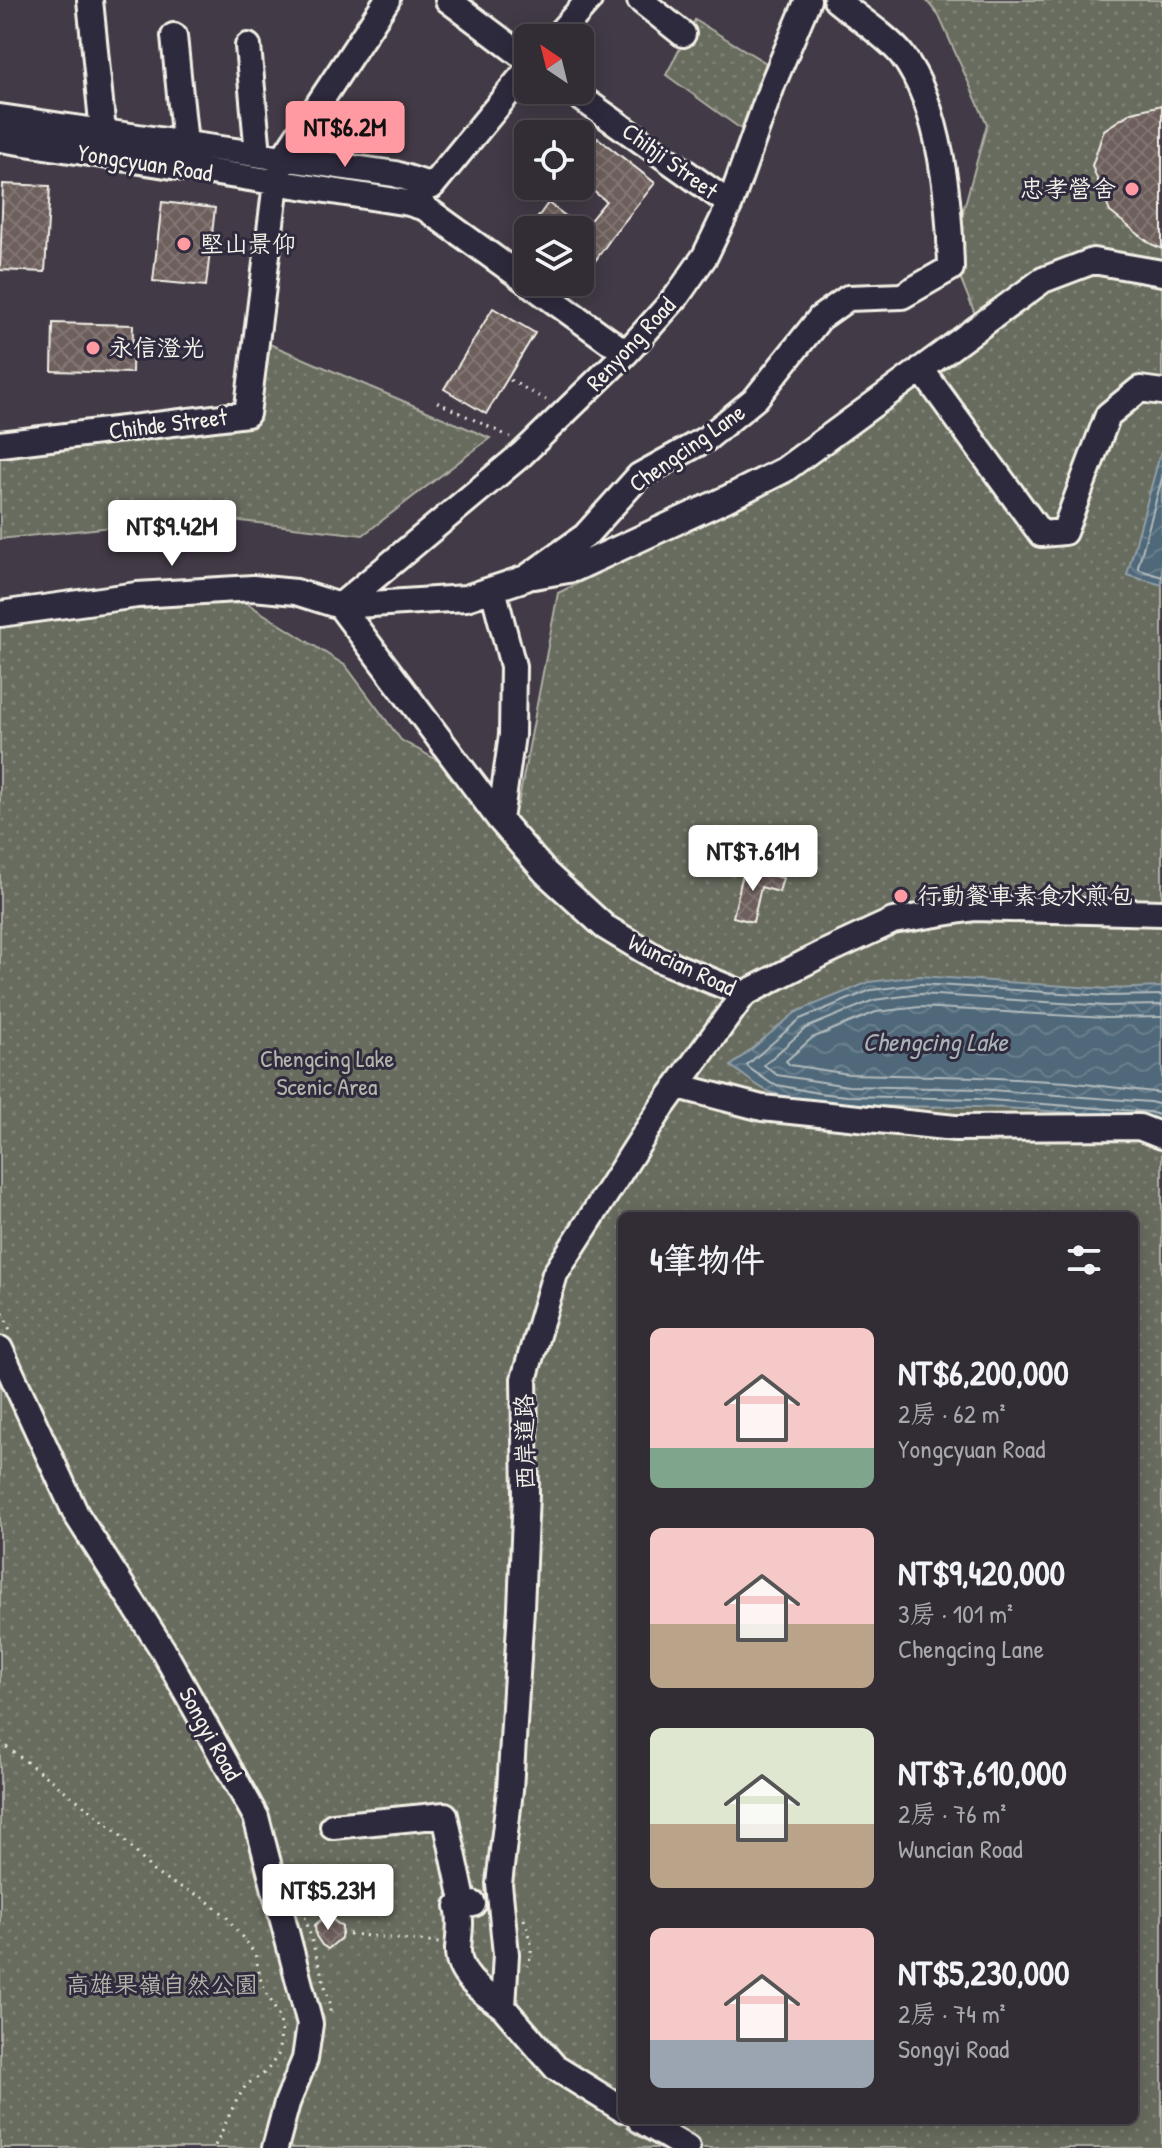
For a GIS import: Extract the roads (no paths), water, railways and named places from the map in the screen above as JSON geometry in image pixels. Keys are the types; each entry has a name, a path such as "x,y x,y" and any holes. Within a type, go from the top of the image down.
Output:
{"street":[{"path":"90,0 104,156"},
{"path":"276,183 283,158 387,0"},
{"path":"448,0 514,50"},
{"path":"568,24 589,0"},
{"path":"640,0 683,34"},
{"name":"Renyong Road","path":"340,606 522,454 626,353 677,296 705,256 730,204 773,83 808,0"},
{"name":"Chengcing Lane","path":"526,578 585,536 639,476 706,439 756,398 820,318 848,298 902,296 951,268 951,229 936,130 917,76 900,52 836,0"},
{"path":"174,36 185,144"},
{"path":"248,46 258,154"},
{"path":"0,117 395,174 432,186 514,86"},
{"name":"Chihji Street","path":"590,104 730,204"},
{"name":"Yongcyuan Road","path":"0,139 425,208 626,353"},
{"name":"Chihde Street","path":"0,444 247,414 276,183"},
{"name":"Chengcing Lane","path":"0,614 137,595 253,588 296,592 340,606 466,598 526,578 574,569 784,470 1043,280 1093,261 1162,273"},
{"path":"921,369 1041,534 1064,532 1108,415 1140,389 1162,392"},
{"path":"493,589 513,666 512,735 500,820"},
{"name":"Wuncian Road","path":"340,606 500,820 546,873 605,927 658,959 744,994 893,921 975,908 1162,913"},
{"name":"西岸道路","path":"503,2007 506,1954 499,1884 510,1790 522,1579 526,1494 524,1379 555,1274 662,1107 744,994"},
{"path":"678,1086 762,1108 955,1128 1139,1127 1162,1136"},
{"name":"Songyi Road","path":"0,1349 76,1514 163,1650 256,1817 310,2024 305,2059 287,2103 275,2148"},
{"path":"333,1826 445,1815 464,1905"},
{"path":"500,1902 458,1906 461,1919 458,1957 467,1976 476,1987 503,2007 556,2068 618,2107"},
{"path":"647,2124 687,2148"}],"water":[{"path":"1162,452 1162,585 1127,575"},
{"name":"Chengcing Lake","path":"920,976 1108,989 1162,987 1162,1124 1149,1120 1017,1109 872,1106 796,1099 756,1085 731,1066 796,1012 869,982"}],"place":[{"name":"忠孝營舍","path":"1132,189"},
{"name":"堅山景仰","path":"184,244"},
{"name":"永信澄光","path":"93,348"},
{"name":"行動餐車素食水煎包","path":"901,896"}],"park label":[{"name":"Chengcing Lake Scenic Area","path":"327,1073"},
{"name":"高雄果嶺自然公園","path":"162,1985"}]}
